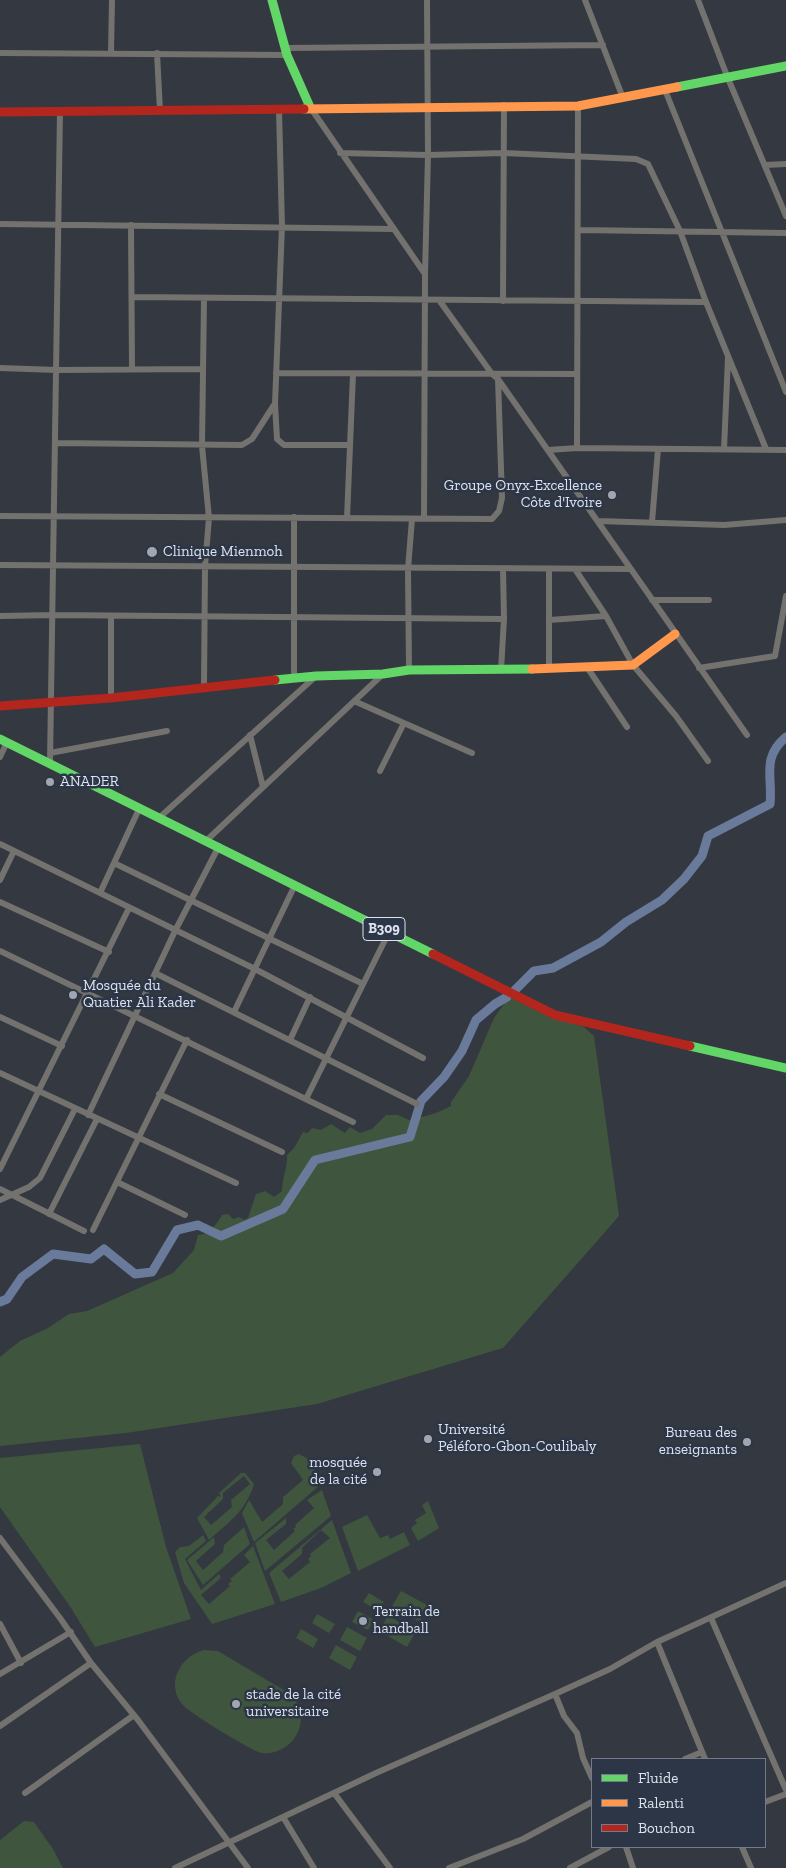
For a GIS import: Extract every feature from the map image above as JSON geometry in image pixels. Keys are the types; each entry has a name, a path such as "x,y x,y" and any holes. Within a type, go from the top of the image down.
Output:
{"main road":[{"path":"272,0 286,51 310,107"},
{"path":"0,112 279,110 310,107 578,106 786,66"},
{"path":"0,706 111,698 316,676 383,674 410,670 501,670 633,665 675,634"},
{"name":"B309","path":"4,740 555,1015 786,1068"}],"street":[{"path":"111,53 112,0"},
{"path":"424,519 424,300 428,155 427,0"},
{"path":"585,0 623,98"},
{"path":"698,0 727,76 786,216"},
{"path":"0,53 157,53 426,46 603,45"},
{"path":"157,53 160,111"},
{"path":"665,90 786,392"},
{"path":"503,301 504,105"},
{"path":"576,448 579,230 578,106"},
{"path":"310,107 425,274"},
{"path":"279,110 282,226 275,404 277,439 281,444 350,445"},
{"path":"50,763 54,615 60,111"},
{"path":"340,153 428,155 504,153 636,159 648,164 680,231 706,302 766,449"},
{"path":"765,165 786,164"},
{"path":"0,224 282,226 394,229"},
{"path":"131,225 132,369"},
{"path":"579,230 786,233"},
{"path":"132,297 706,302"},
{"path":"204,298 202,446 209,518 205,566 204,688"},
{"path":"439,300 492,374 498,379 747,735"},
{"path":"724,449 728,355"},
{"path":"0,368 57,370 203,369"},
{"path":"276,373 576,374"},
{"path":"347,518 353,374"},
{"path":"0,516 492,519 499,512 502,498 498,379"},
{"path":"55,443 242,445 252,439 275,404"},
{"path":"548,450 576,448 786,450"},
{"path":"652,522 658,449"},
{"path":"294,517 292,567 294,678"},
{"path":"410,670 408,569 412,519"},
{"path":"598,521 724,525 786,520"},
{"path":"0,565 631,569"},
{"path":"501,670 504,619 503,569"},
{"path":"549,569 549,668"},
{"path":"575,569 606,616 633,665 676,716 708,761"},
{"path":"699,668 775,656 786,596"},
{"path":"652,600 709,600"},
{"path":"0,618 54,615 204,616 293,619 409,617 504,619"},
{"path":"111,616 111,698"},
{"path":"549,620 606,616"},
{"path":"587,667 627,727"},
{"path":"206,840 383,674"},
{"path":"160,817 316,676"},
{"path":"354,701 472,753"},
{"path":"380,771 404,723"},
{"path":"50,753 167,731"},
{"path":"250,735 263,786"},
{"path":"0,757 4,740"},
{"path":"100,893 140,807"},
{"path":"0,844 175,931 255,968 423,1058"},
{"path":"88,1115 175,931 218,846"},
{"path":"0,880 14,851"},
{"path":"114,863 268,940 362,983"},
{"path":"234,1012 295,885"},
{"path":"0,902 108,952"},
{"path":"0,1169 129,908"},
{"path":"306,1099 389,932"},
{"path":"0,951 353,1122"},
{"path":"155,973 417,1104"},
{"path":"290,1040 310,997"},
{"path":"0,1017 62,1046"},
{"path":"93,1230 187,1040"},
{"path":"1,1075 40,1091 74,1109 236,1183"},
{"path":"159,1094 282,1152"},
{"path":"0,1200 40,1178 74,1109"},
{"path":"49,1214 97,1119"},
{"path":"117,1182 185,1215"},
{"path":"0,1189 10,1196 84,1230"},
{"path":"0,1538 2,1546 70,1632 91,1663 134,1715 248,1868"},
{"path":"175,1868 334,1793 610,1669 658,1642 786,1583"},
{"path":"710,1618 786,1792 766,1802"},
{"path":"0,1624 20,1663"},
{"path":"0,1674 70,1632"},
{"path":"658,1642 704,1756 691,1758"},
{"path":"0,1726 91,1663"},
{"path":"555,1694 564,1716 577,1734 583,1758 591,1776"},
{"path":"25,1793 134,1715"},
{"path":"334,1793 390,1868"},
{"path":"449,1868 523,1839 591,1803"},
{"path":"283,1817 314,1868"},
{"path":"570,1868 607,1848"},
{"path":"626,1848 633,1868"},
{"path":"742,1848 751,1868"}],"green space":[{"path":"509,997 584,1027 594,1036 619,1216 503,1348 317,1404 126,1433 0,1446 0,1357 20,1341 48,1328 69,1314 87,1311 173,1273 194,1250 198,1235 208,1232 222,1215 228,1214 233,1219 239,1217 244,1220 248,1218 256,1194 265,1191 274,1197 282,1191 287,1155 294,1148 303,1132 308,1133 312,1128 321,1130 331,1124 345,1133 350,1127 360,1133 372,1129 386,1115 398,1115 409,1120 441,1111 451,1106 451,1102 469,1076 494,1018"},
{"path":"140,1444 166,1547 191,1619 95,1647 71,1608 0,1507 0,1458"},
{"path":"299,1454 310,1460 320,1485 254,1542 242,1513 249,1500 262,1522 283,1504 283,1497 303,1480 291,1463 294,1456"},
{"path":"241,1473 245,1473 254,1484 242,1509 209,1540 197,1518 218,1496 221,1497 219,1493","holes":["244,1476 250,1484 231,1500 232,1507 211,1525 204,1517 223,1499 223,1493"]},
{"path":"322,1490 331,1516 265,1571 255,1543 286,1518 286,1524 266,1540 274,1550 295,1531 293,1529 296,1527 295,1525 314,1508 307,1500"},
{"path":"428,1501 439,1528 418,1541 411,1528 417,1523 415,1520 426,1513 422,1505"},
{"path":"367,1515 380,1538 388,1535 390,1539 404,1532 410,1545 358,1571 342,1527"},
{"path":"332,1520 351,1573 321,1588 281,1602 269,1573","holes":["321,1530 330,1538 310,1554 311,1556 308,1559 310,1562 289,1579 282,1571 302,1554 302,1548"]},
{"path":"244,1527 250,1544 203,1585 187,1560 214,1537 215,1544 196,1561 203,1570 223,1552 224,1545"},
{"path":"203,1535 206,1541 185,1559 201,1590 219,1574 221,1578 201,1595 209,1604 230,1586 228,1584 232,1581 230,1579 250,1562 244,1555 253,1546 275,1604 212,1624 184,1583 175,1552 180,1547 189,1546"},
{"path":"401,1591 429,1606 420,1622 392,1606"},
{"name":"Terrain de handball","path":"369,1593 384,1602 379,1611 363,1602"},
{"name":"Terrain de handball","path":"358,1611 374,1620 368,1630 352,1622"},
{"path":"317,1614 335,1624 329,1633 312,1623"},
{"path":"388,1616 416,1631 407,1647 379,1631"},
{"path":"347,1627 367,1638 360,1651 340,1640"},
{"path":"301,1629 318,1639 313,1648 296,1638"},
{"path":"336,1645 357,1657 350,1670 329,1658"},
{"path":"204,1650 218,1651 292,1695 298,1704 301,1719 299,1729 291,1742 273,1753 256,1751 220,1731 181,1703 175,1687 178,1671 189,1658"},
{"path":"24,1821 34,1822 53,1849 63,1868 0,1868 0,1840"}],"waterway":[{"path":"514,991 534,971 553,968 601,942 626,922 662,900 684,879 702,856 708,836 770,804 771,761 773,753 786,737"},
{"path":"0,1302 7,1299 22,1277 53,1254 91,1259 104,1249 135,1274 152,1272 177,1230 198,1225 221,1236 283,1209 315,1160 410,1137 421,1101 444,1077 462,1051 476,1020 495,1004 507,997"}],"traffic: fast":[{"path":"272,0 287,55 310,107"},
{"path":"677,87 786,66"},
{"path":"275,680 316,676 383,674 409,670 532,669"},
{"path":"0,739 433,954"},
{"path":"690,1046 786,1068"}],"traffic: slow":[{"path":"304,109 578,106 677,87"},
{"path":"532,669 633,665 675,634"}],"traffic: jam":[{"path":"0,112 304,109"},
{"path":"0,706 111,698 275,680"},
{"path":"433,954 555,1015 690,1046"}],"place":[{"name":"Groupe Onyx-Excellence Côte d'Ivoire","path":"612,495"},
{"name":"Clinique Mienmoh","path":"152,552"},
{"name":"ANADER","path":"50,782"},
{"name":"Mosquée du Quatier Ali Kader","path":"73,995"},
{"name":"Université Péléforo-Gbon-Coulibaly","path":"428,1439"},
{"name":"Bureau des enseignants","path":"747,1442"},
{"name":"mosquée de la cité","path":"377,1472"},
{"name":"Terrain de handball","path":"363,1621"},
{"name":"stade de la cité universitaire","path":"236,1704"}]}
